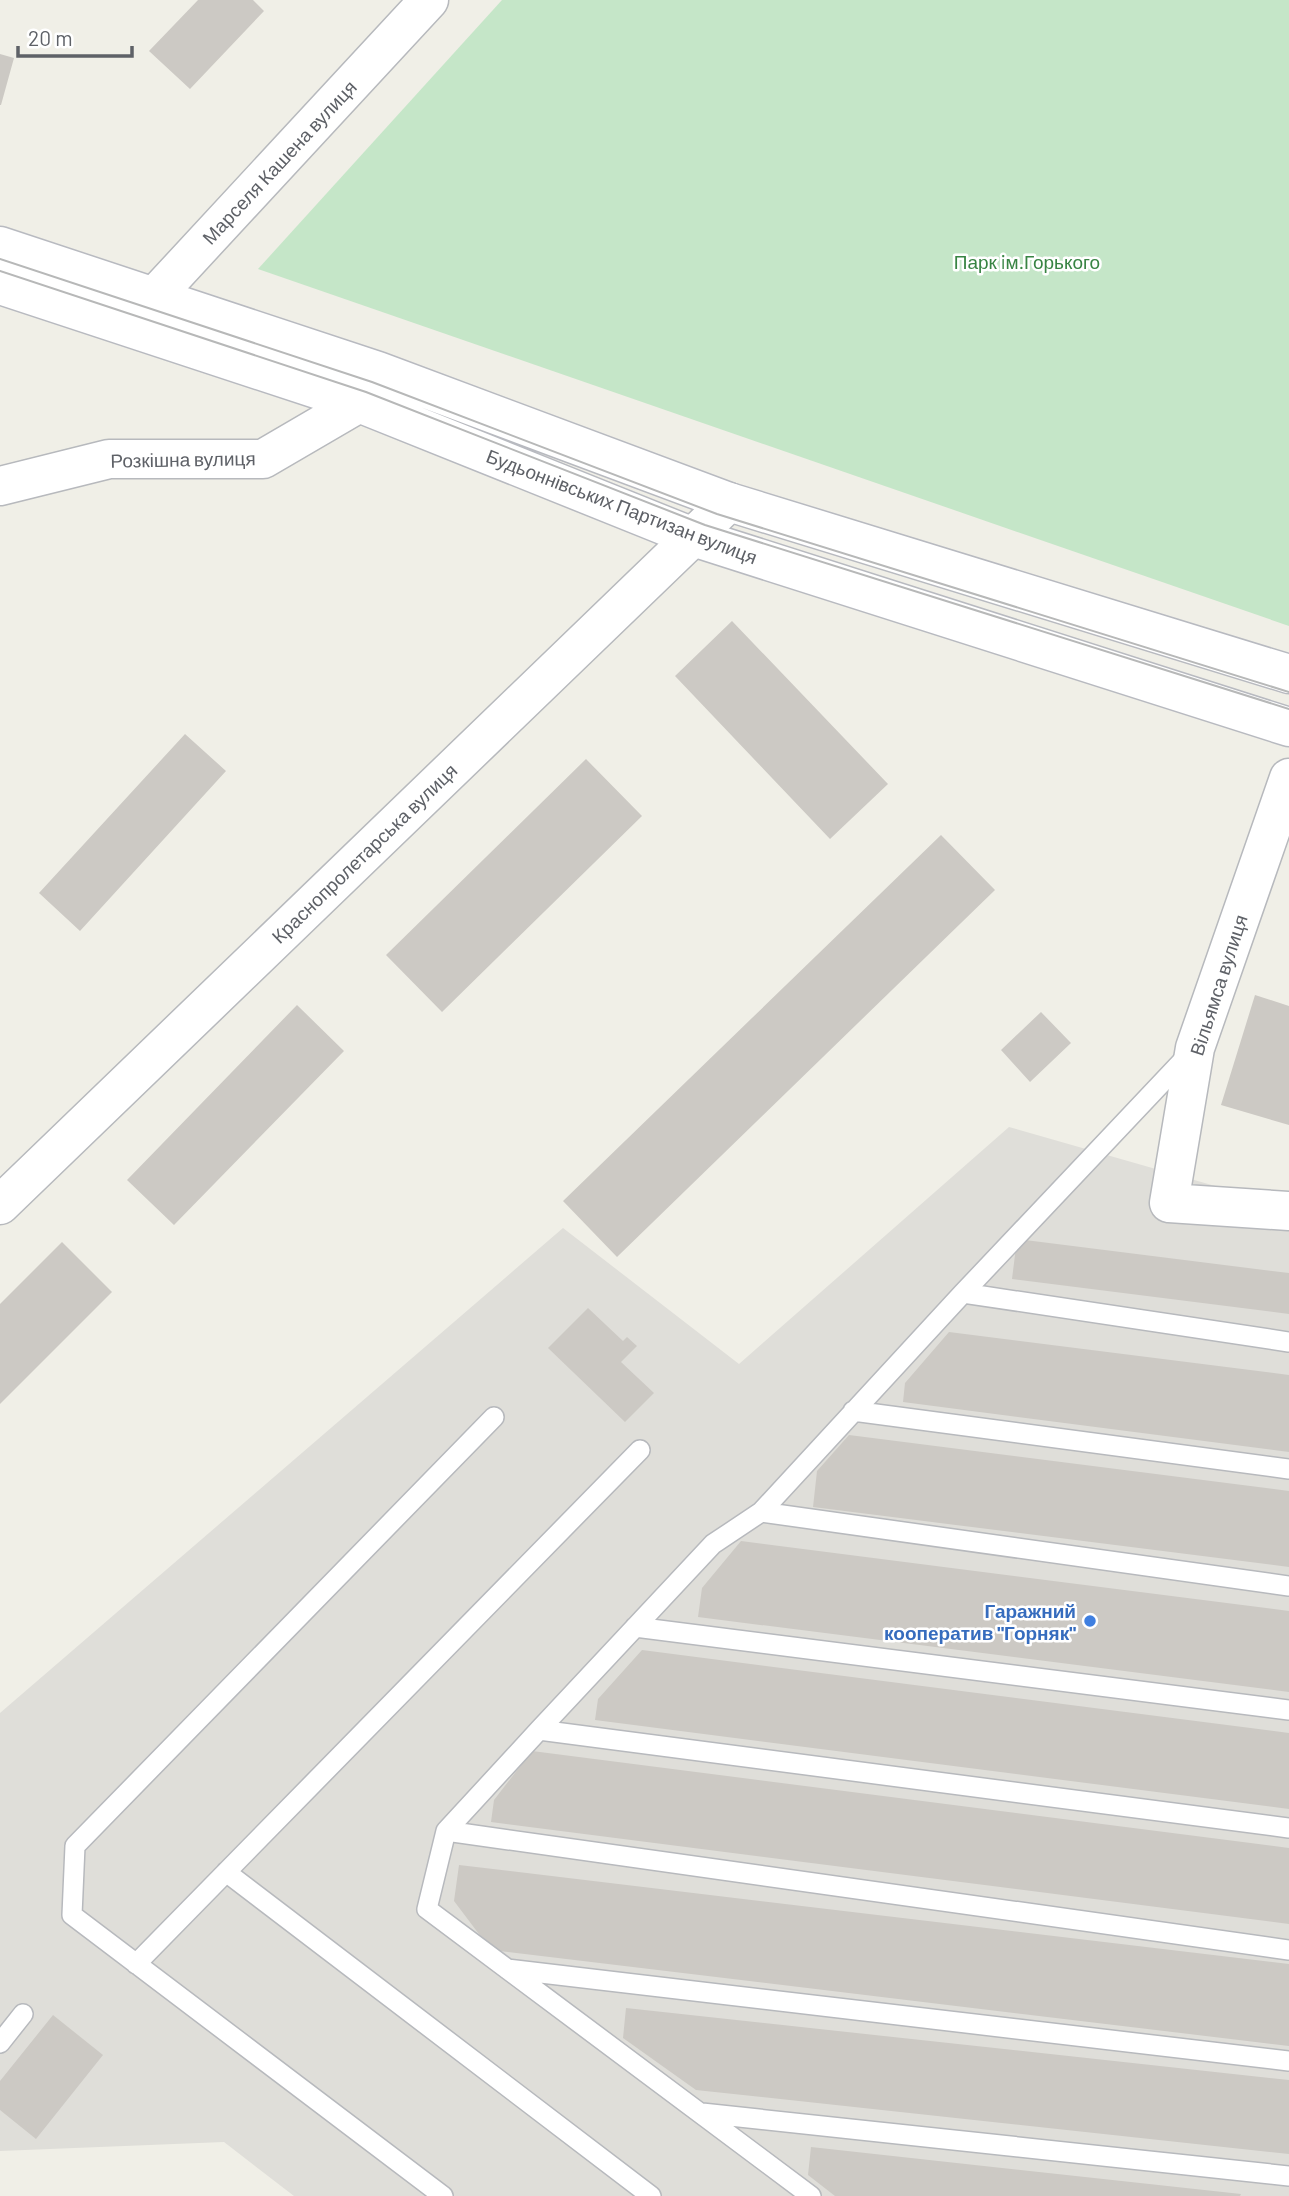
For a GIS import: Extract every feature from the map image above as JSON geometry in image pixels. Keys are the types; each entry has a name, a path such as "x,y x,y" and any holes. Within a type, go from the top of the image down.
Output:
{"main road":[{"name":"Марселя Кашена вулиця","path":"148,315 429,0"},
{"name":"Будьоннівських Партизан вулиця","path":"0,246 148,315 359,404 693,537 1289,727"},
{"name":"Будьоннівських Партизан вулиця","path":"0,285 148,315 378,371 729,502 1289,674"},
{"path":"359,404 378,371"},
{"name":"Розкішна вулиця","path":"0,485 109,459 263,459 359,404"},
{"name":"Краснопролетарська вулиця","path":"0,1205 729,502"},
{"name":"Вільямса вулиця","path":"1289,778 1195,1048 1169,1203 1289,1211"}],"lane":[{"path":"811,2196 427,1909 446,1831 713,1544 761,1512 1195,1048"},
{"path":"963,1293 1289,1342"},
{"path":"853,1412 1289,1469"},
{"path":"443,2196 72,1915 75,1846 494,1417"},
{"path":"136,1964 640,1450"},
{"path":"761,1512 1289,1586"},
{"path":"635,1628 1289,1710"},
{"path":"539,1730 1289,1828"},
{"path":"446,1831 1289,1950"},
{"path":"226,1872 651,2196"},
{"path":"506,1968 1289,2062"},
{"path":"0,2043 23,2014"},
{"path":"701,2113 1289,2176"}],"shaded area":[{"path":"1009,1127 1289,1207 1289,2196 294,2196 224,2142 0,2151 0,1713 563,1228 739,1364"}],"green space":[{"name":"Парк iм.Горького","path":"502,0 1289,0 1289,626 258,269"}],"building":[{"path":"198,0 253,0 264,11 190,89 149,51"},
{"path":"0,54 14,58 1,105 0,105"},
{"path":"732,621 888,784 830,839 675,676"},
{"path":"185,734 226,771 80,931 39,893"},
{"path":"586,759 642,816 442,1012 386,955"},
{"path":"941,835 995,890 617,1257 563,1201"},
{"path":"1255,995 1289,1006 1289,1125 1221,1105"},
{"path":"297,1005 344,1051 174,1225 127,1180"},
{"path":"1041,1012 1071,1043 1030,1082 1001,1050"},
{"path":"1017,1239 1289,1273 1289,1314 1012,1279"},
{"path":"62,1242 112,1292 0,1404 0,1304"},
{"path":"588,1308 623,1341 627,1337 637,1346 621,1362 654,1393 625,1422 548,1348"},
{"path":"949,1332 1289,1375 1289,1452 903,1402 905,1383"},
{"path":"849,1435 1289,1491 1289,1567 813,1507 817,1471"},
{"path":"741,1541 1289,1611 1289,1692 698,1617 702,1588"},
{"path":"642,1650 1289,1733 1289,1809 595,1720 598,1699"},
{"path":"532,1751 1289,1848 1289,1924 491,1822 494,1800"},
{"path":"459,1865 1289,1964 1289,2046 491,1950 454,1901"},
{"path":"626,2008 1289,2080 1289,2154 696,2090 623,2038"},
{"path":"53,2015 103,2055 36,2139 0,2110 0,2081"},
{"path":"811,2147 1241,2194 835,2196 808,2175"}],"tram line":[{"path":"0,259 372,382 717,514 1289,692"},
{"path":"0,271 366,392 705,525 1289,709"}],"place":[{"name":"Гаражний кооператив \"Горняк\"","path":"1090,1621"}]}
